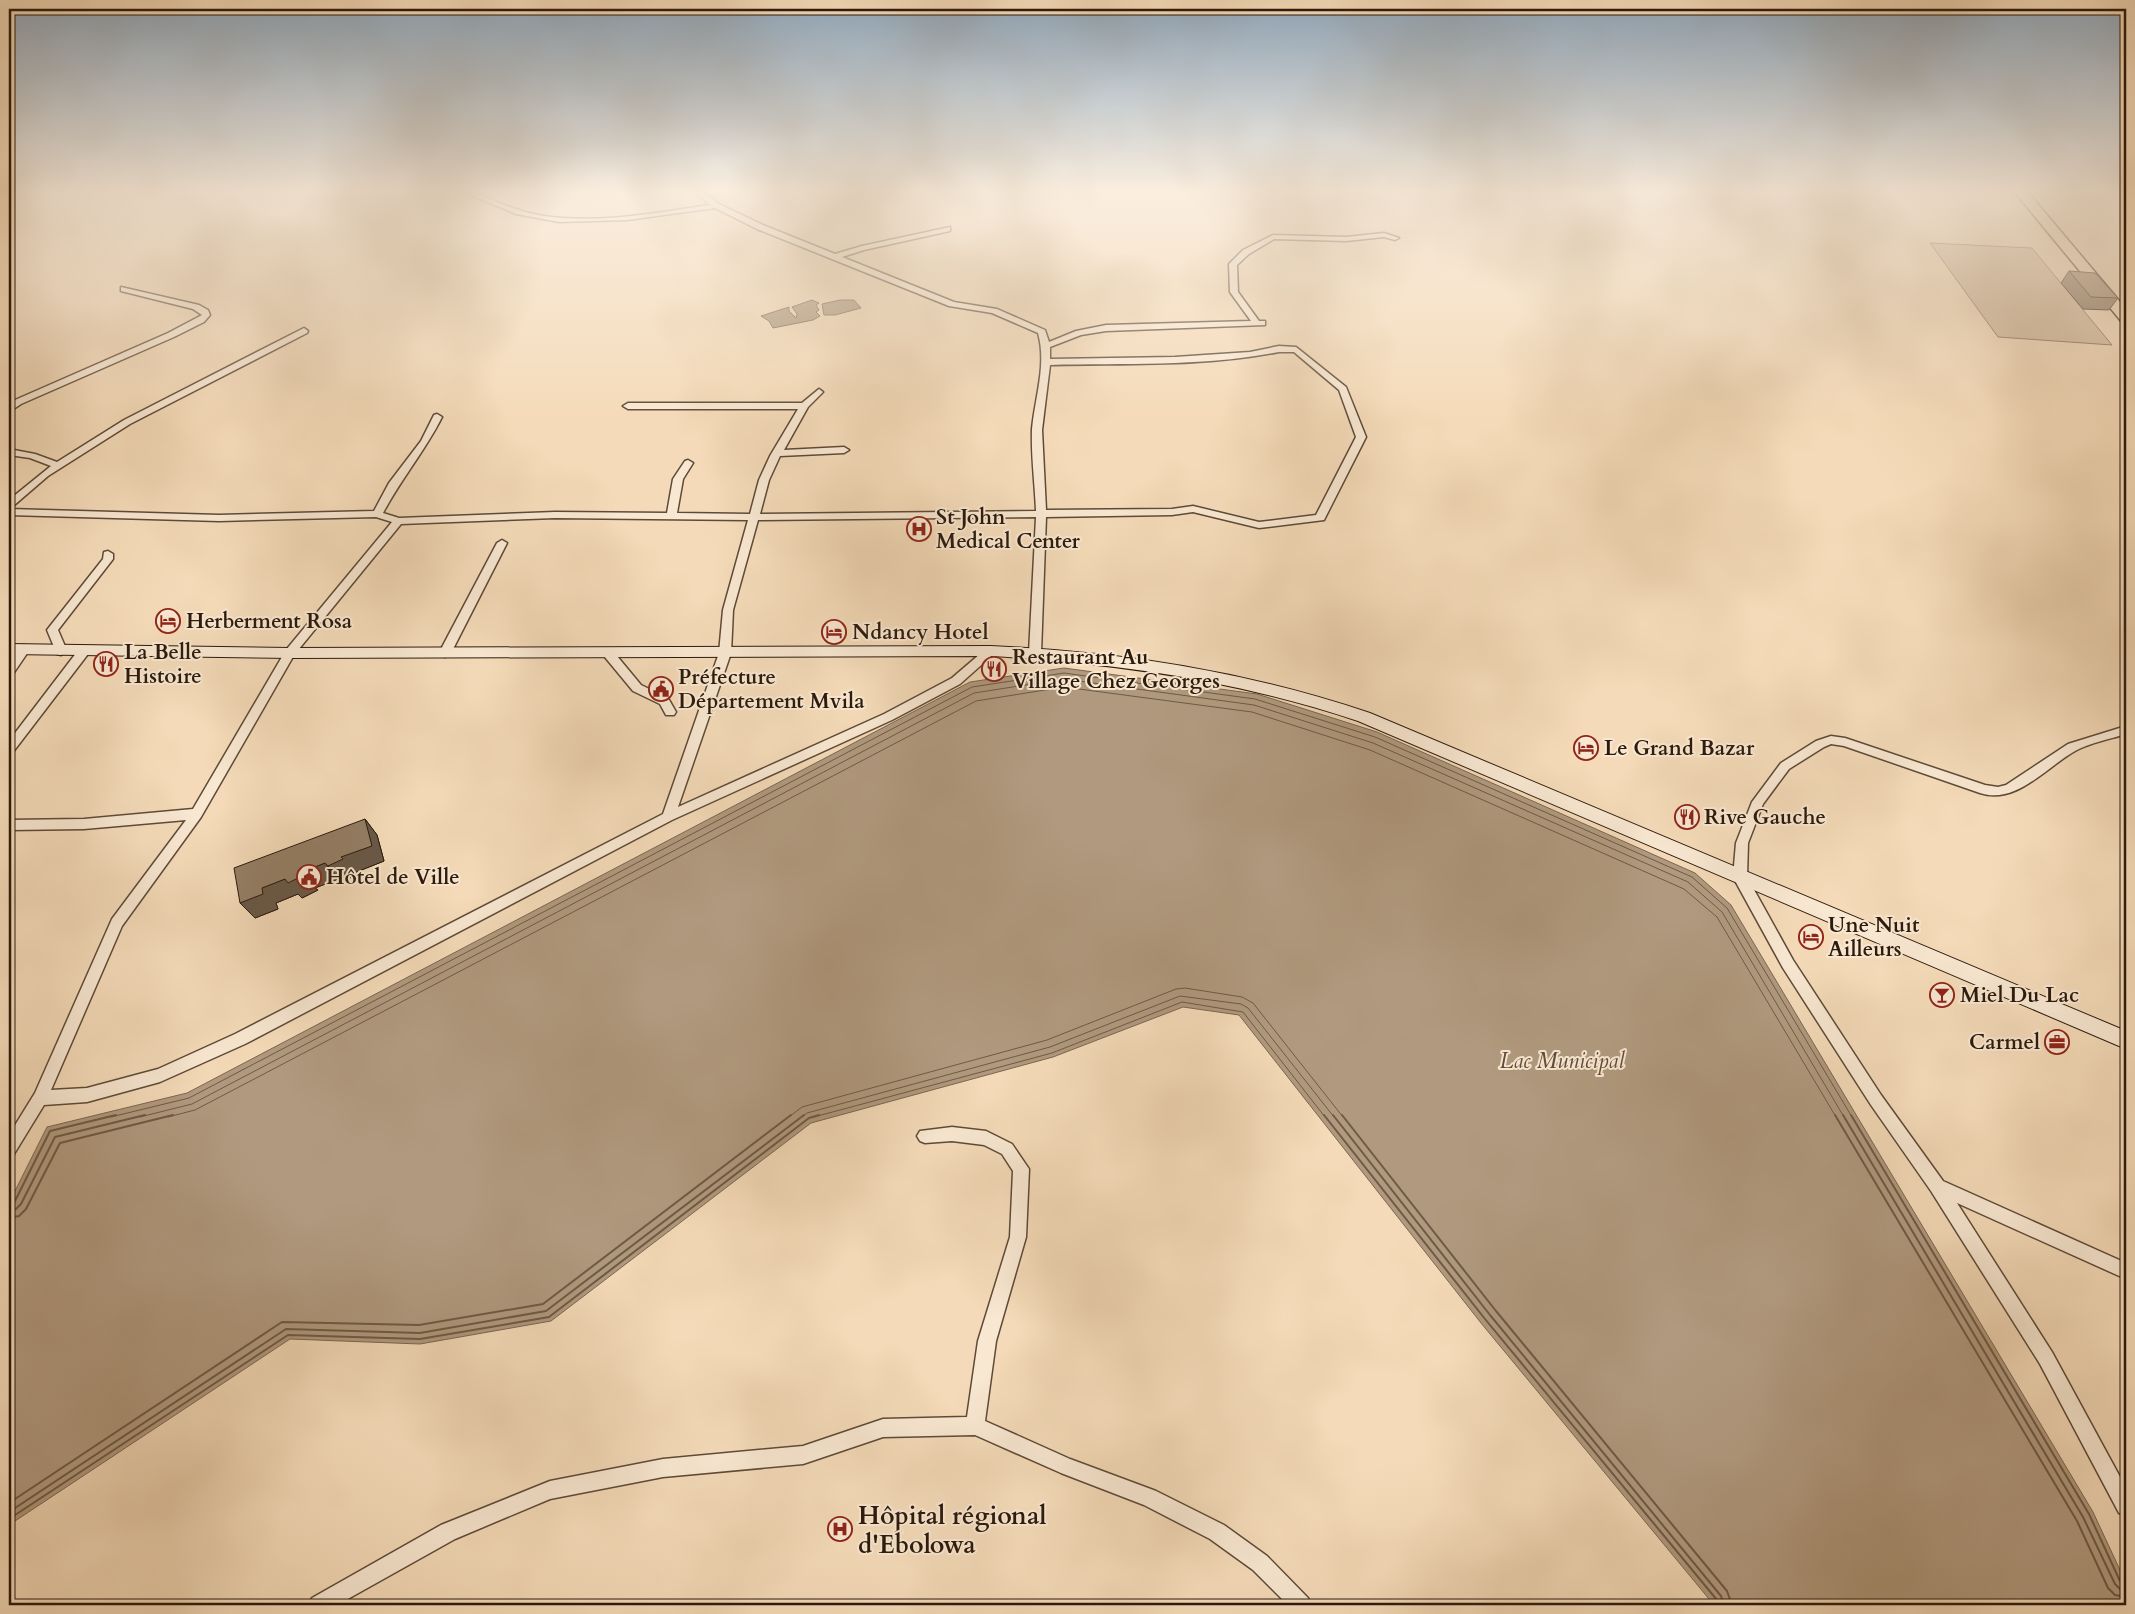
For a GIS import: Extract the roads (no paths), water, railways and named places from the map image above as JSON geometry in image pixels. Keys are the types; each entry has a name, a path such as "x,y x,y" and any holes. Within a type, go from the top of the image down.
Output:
{"highway":[{"path":"2082,265 2126,318"}],"street":[{"path":"856,265 952,304 994,311 1042,332 1046,346 1046,362 1037,430 1041,513 1034,653"},
{"path":"1046,346 1079,333 1106,328 1260,323 1234,292 1233,265"},
{"path":"9,409 18,402 171,335 201,320 206,315 205,312 196,307 124,289"},
{"path":"9,505 45,474 127,422 304,331"},
{"path":"9,512 219,518 377,514 398,521 555,515 755,517 1172,512 1193,509 1259,526 1320,518 1361,437 1343,389 1296,350 1279,349 1250,354 1175,360 1046,362"},
{"path":"668,817 725,653 728,610 764,480 804,406 820,392"},
{"path":"628,406 804,406"},
{"path":"377,514 394,483 425,441 436,417"},
{"path":"777,453 844,450"},
{"path":"9,452 32,456 59,466"},
{"path":"671,516 678,479 688,463"},
{"path":"9,1149 40,1098 117,923 198,814 290,653 398,521"},
{"path":"445,653 502,543"},
{"path":"61,651 52,630 108,559 108,554"},
{"path":"9,671 16,650 290,653 991,652 1034,653 1155,666 1268,688 1321,702 1364,717 2126,1040"},
{"path":"9,749 84,651"},
{"path":"40,1098 86,1095 160,1075 240,1039 668,817 888,717 956,681 991,652"},
{"path":"608,653 637,688 664,701 670,712"},
{"path":"2126,730 2072,747 2010,789 1998,792 1984,790 1845,742 1832,740 1820,744 1785,766 1758,802 1742,843 1740,877 1788,964 1876,1100 1937,1186 2046,1358 2126,1506"},
{"path":"9,825 84,824 198,814"},
{"path":"925,1136 952,1134 986,1138 1007,1150 1021,1169 1018,1238 987,1340 975,1426"},
{"path":"1937,1186 2126,1271"},
{"path":"319,1605 448,1532 550,1490 663,1468 803,1455 883,1428 975,1426 1067,1467 1149,1498 1217,1532 1260,1563 1301,1605"}],"water":[{"path":"812,300 819,303 816,305 819,310 816,312 820,316 813,320 773,328 769,321 761,316 789,307 789,311 796,318 797,314 792,307"},
{"path":"840,300 854,300 861,308 835,315 824,315 822,304"},
{"name":"Lac Municipal","path":"1064,668 1257,694 1377,732 1695,873 1731,905 2093,1512 2126,1583 2126,1605 1714,1605 1481,1323 1239,1015 1183,1007 1053,1057 811,1123 551,1321 420,1344 290,1339 9,1525 9,1203 47,1127 187,1093 970,682"}],"place":[{"name":"St John Medical Center","path":"919,529"},
{"name":"Herberment Rosa","path":"168,621"},
{"name":"Ndancy Hotel","path":"834,632"},
{"name":"La Belle Histoire","path":"106,664"},
{"name":"Restaurant Au Village Chez Georges","path":"994,669"},
{"name":"Préfecture Département Mvila","path":"661,689"},
{"name":"Le Grand Bazar","path":"1586,748"},
{"name":"Rive Gauche","path":"1687,817"},
{"name":"Hôtel de Ville","path":"309,877"},
{"name":"Une Nuit Ailleurs","path":"1811,937"},
{"name":"Miel Du Lac","path":"1942,995"},
{"name":"Carmel","path":"2057,1042"},
{"name":"Hôpital régional d'Ebolowa","path":"840,1529"}]}
